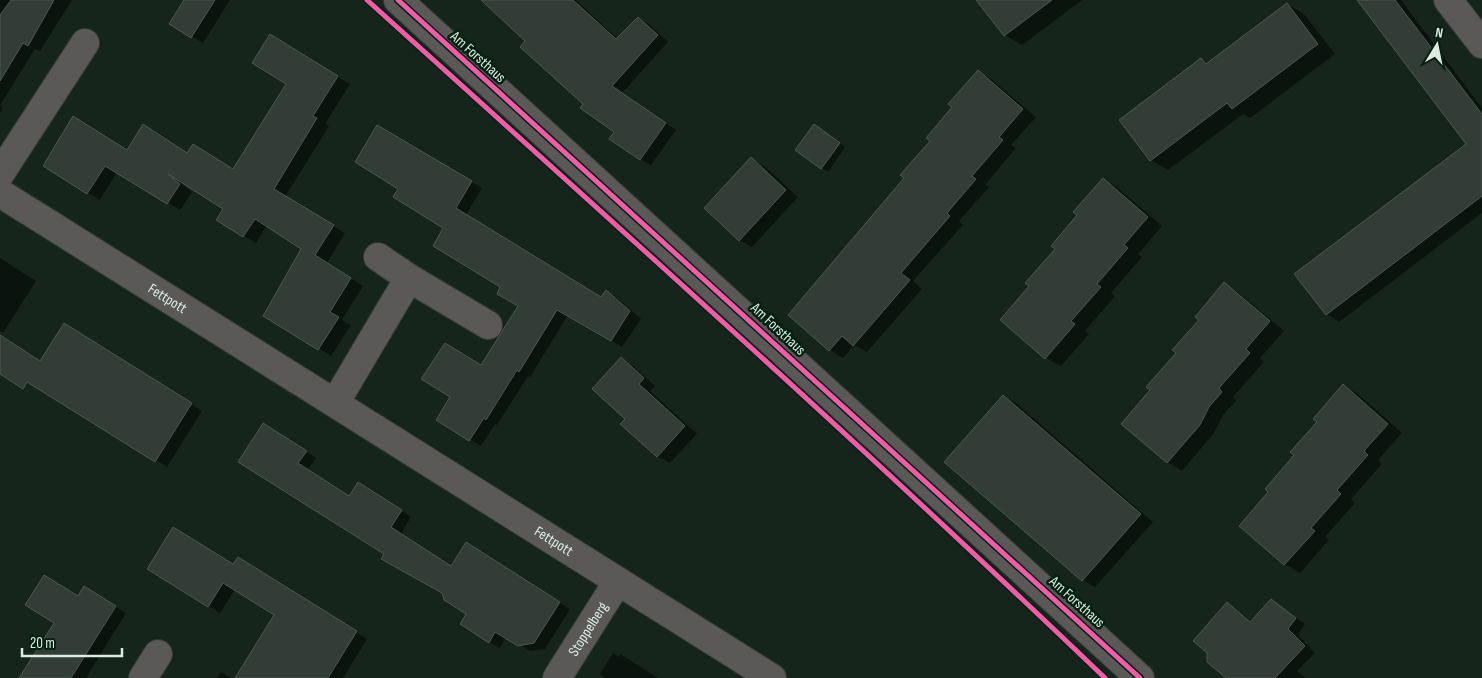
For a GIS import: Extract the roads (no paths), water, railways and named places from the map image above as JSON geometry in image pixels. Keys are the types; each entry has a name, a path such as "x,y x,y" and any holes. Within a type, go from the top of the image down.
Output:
{"street":[{"name":"Am Forsthaus","path":"398,0 1140,678"},
{"path":"1449,0 1482,44"},
{"path":"0,174 85,44"},
{"name":"Fettpott","path":"0,193 772,678"},
{"path":"378,257 409,278 488,325"},
{"path":"335,403 409,278"},
{"name":"Stoppelberg","path":"557,678 618,581"},
{"path":"143,678 158,654"}]}
